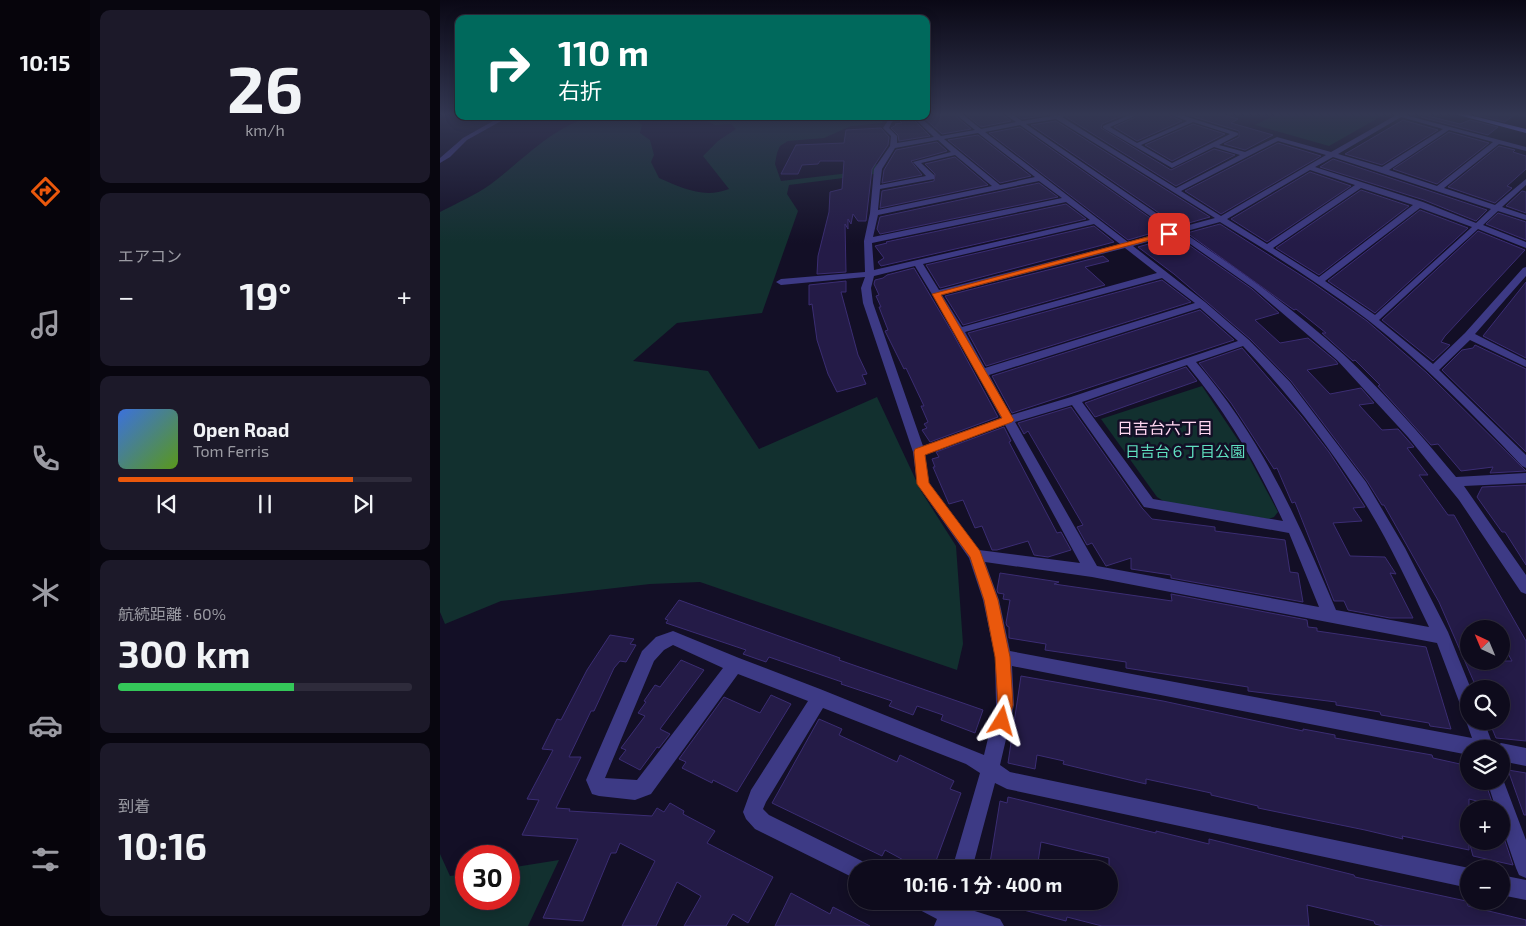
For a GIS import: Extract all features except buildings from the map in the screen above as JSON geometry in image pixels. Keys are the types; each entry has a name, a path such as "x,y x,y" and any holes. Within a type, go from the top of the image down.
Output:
{"street":[{"path":"886,156 878,169 874,213 868,242 870,274 866,288 868,303 919,452 923,484 975,555 991,600 1003,657 1005,705 990,769 965,860"},
{"path":"876,188 931,177 916,162 942,156"},
{"path":"960,156 998,187"},
{"path":"1013,156 1202,304 1245,342 1286,385 1361,486 1400,552 1442,636 1460,683"},
{"path":"1069,156 1256,286 1341,358 1412,434 1452,482 1526,587"},
{"path":"1122,156 1267,248 1372,319 1482,416 1526,463"},
{"path":"1156,156 1172,166 1191,156"},
{"path":"1177,190 1245,156"},
{"path":"936,294 1221,219 1330,156"},
{"path":"1336,156 1439,188 1526,218"},
{"path":"1383,170 1404,156"},
{"path":"1439,188 1480,156"},
{"path":"1310,168 1420,204 1526,245"},
{"path":"874,213 1042,178"},
{"path":"1372,319 1378,317 1526,181"},
{"path":"1267,248 1362,184"},
{"path":"868,242 1069,199"},
{"path":"1318,282 1420,204"},
{"path":"781,282 870,274 1097,221"},
{"path":"918,264 982,373 1092,572"},
{"path":"1432,371 1469,335 1526,270"},
{"path":"958,331 1165,274"},
{"path":"982,373 1202,304"},
{"path":"1469,335 1526,364"},
{"path":"919,452 1008,420 1075,400 1245,342"},
{"path":"1188,360 1224,405 1259,461 1295,529 1331,616"},
{"path":"1075,400 1149,502 1295,529"},
{"path":"1452,482 1526,478"},
{"path":"975,555 1092,572 1442,636"},
{"path":"735,665 644,787 634,791 599,786 595,780 648,656 655,646 672,638 735,665 972,757 1007,780 1460,876"},
{"path":"1003,657 1460,744"},
{"path":"820,697 758,797 753,812 762,822 848,865"},
{"path":"1510,754 1526,757"},
{"path":"1499,790 1526,868"},
{"path":"1510,887 1526,890"},
{"path":"949,914 993,926"}],"green space":[{"path":"525,156 653,156 651,162 659,178 693,191 710,193 729,189 703,156 776,156 775,164 781,181 858,172 864,166 877,164 874,174 789,185 787,194 798,211 762,313 677,323 633,361 708,371 759,449 877,397 921,491 956,546 963,644 957,670 700,582 650,584 501,601 445,624 440,612 440,212 485,188"},
{"name":"日吉台６丁目公園","path":"1202,386 1246,452 1278,512 1274,517 1269,519 1165,502 1157,497 1101,419"},
{"path":"440,854 450,876 455,875 455,910 520,910 520,866 559,860 528,926 440,926"}],"district":[{"name":"日吉台六丁目","path":"1165,427"}],"route":[{"path":"1002,721 1005,705 1003,657 991,600 975,555 923,484 919,452 1008,420 936,294 1169,234"}]}
